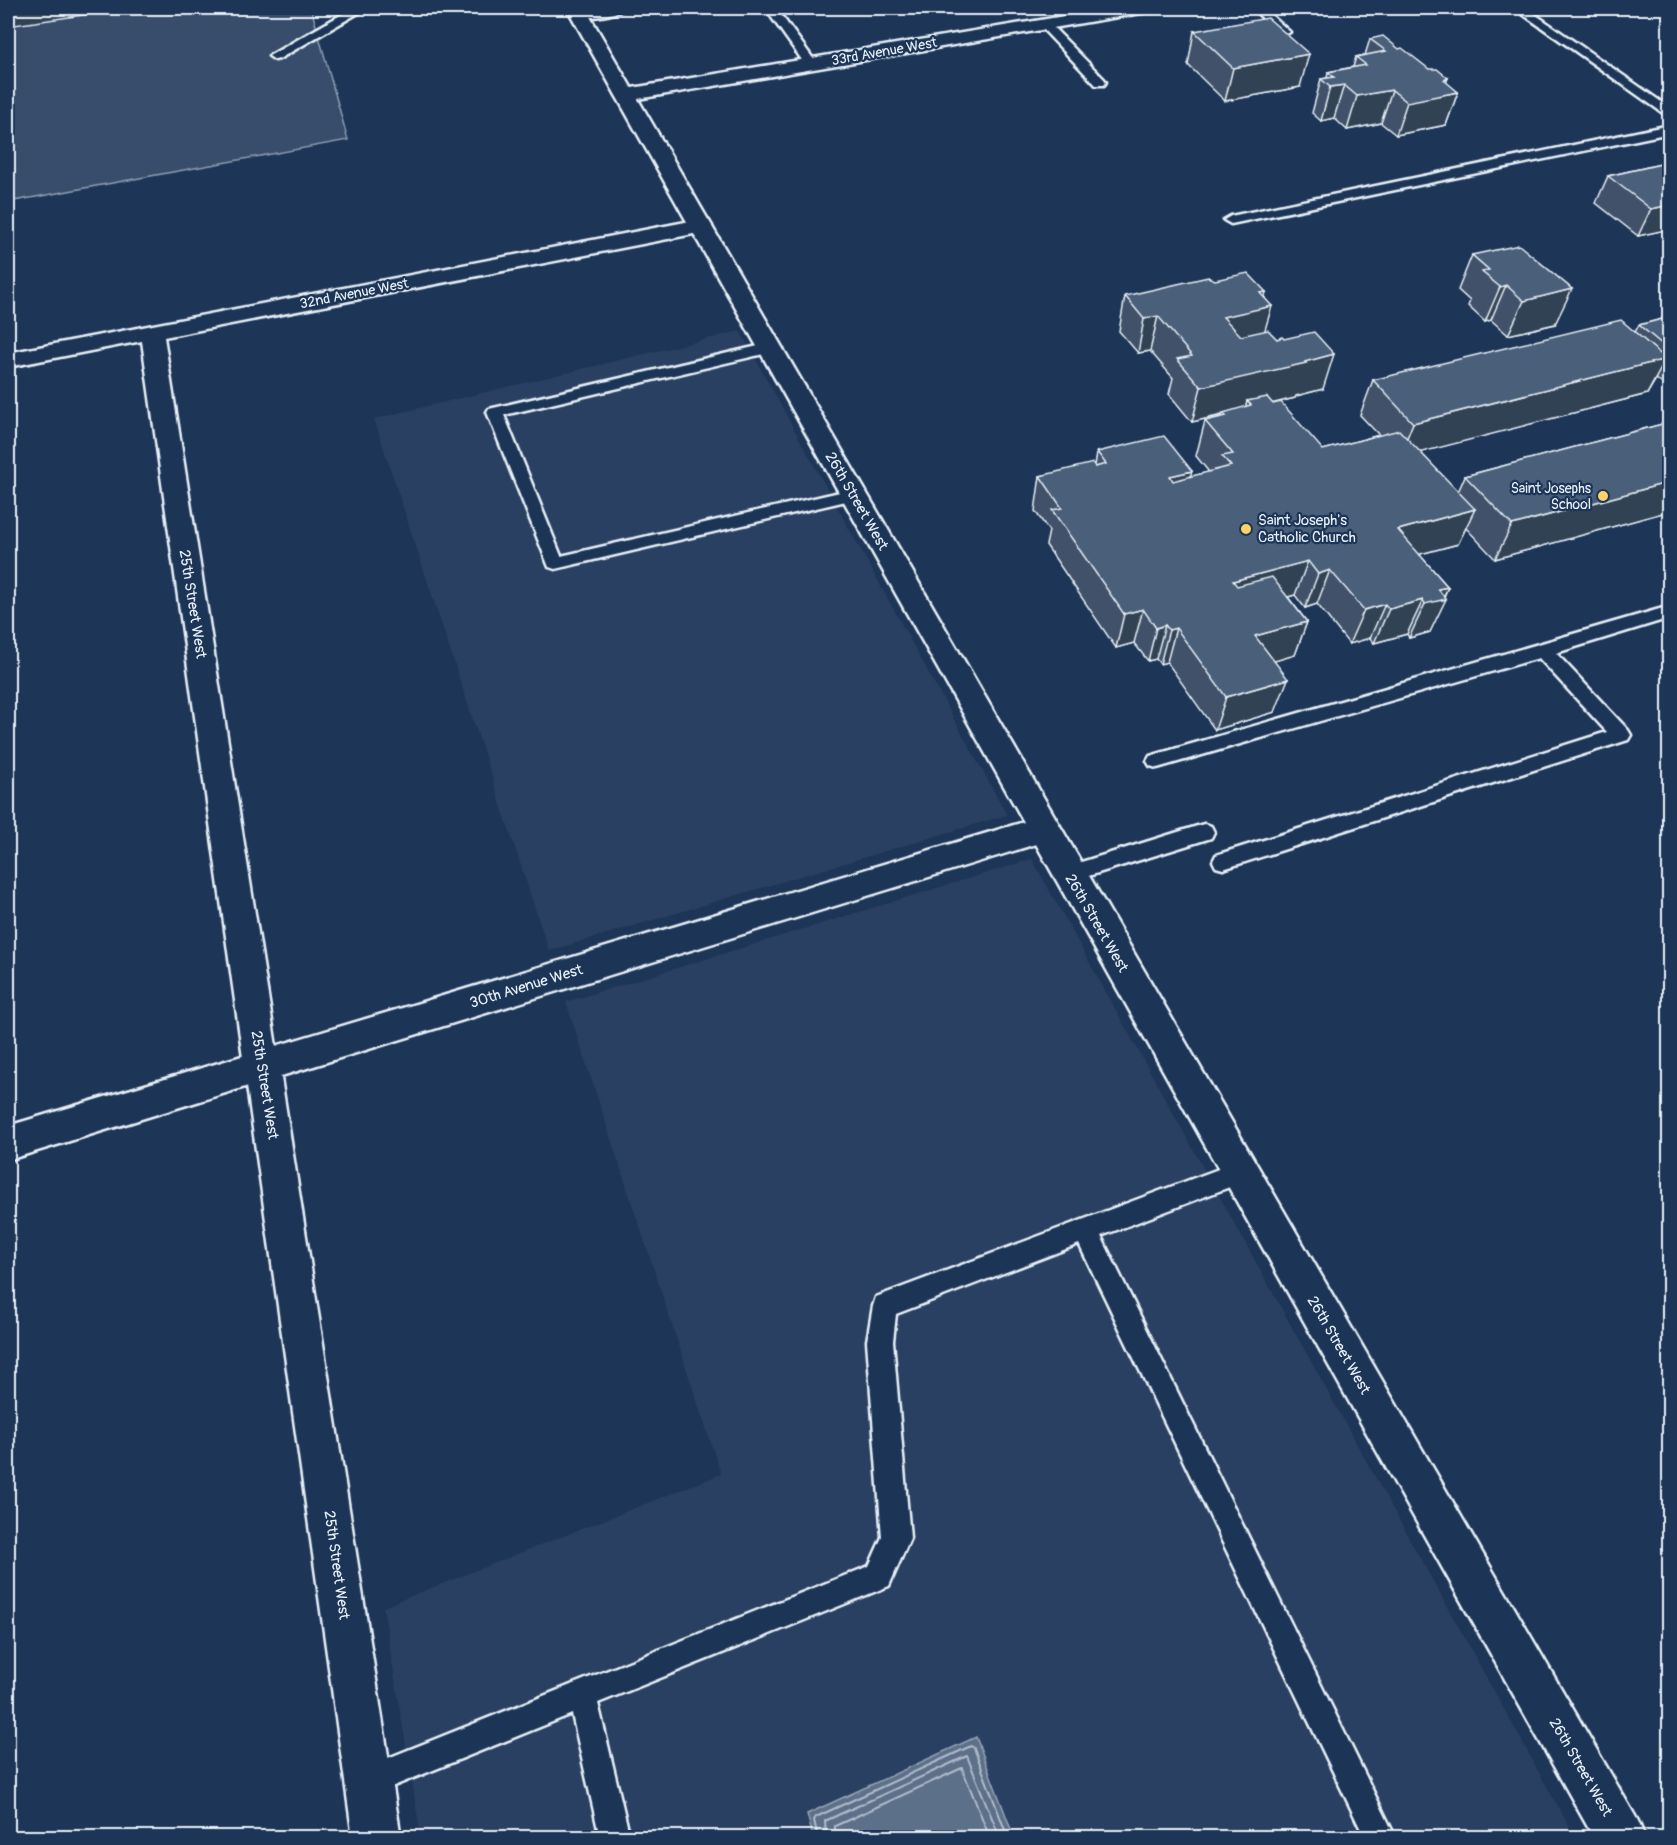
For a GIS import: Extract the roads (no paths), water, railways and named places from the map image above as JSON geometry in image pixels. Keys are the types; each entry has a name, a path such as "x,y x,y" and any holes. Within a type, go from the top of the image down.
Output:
{"street":[{"name":"33rd Avenue West","path":"626,95 811,64 1054,18 1142,8"},
{"name":"26th Street West","path":"578,11 1621,1838"},
{"name":"32nd Avenue West","path":"8,360 701,226"},
{"name":"25th Street West","path":"152,332 377,1838"},
{"name":"30th Avenue West","path":"8,1143 1044,830"}],"lane":[{"path":"275,56 361,8"},
{"path":"578,11 619,8"},
{"path":"770,8 811,64"},
{"path":"1257,8 1284,32"},
{"path":"1520,8 1670,114"},
{"path":"1054,18 1100,82"},
{"path":"1231,220 1670,129"},
{"path":"771,348 495,412 555,563 853,494"},
{"path":"1157,761 1670,612"},
{"path":"1223,861 1621,735 1544,650"},
{"path":"1069,874 1204,832"},
{"path":"369,1781 879,1576 896,1538 880,1341 885,1306 1240,1172"},
{"path":"1085,1230 1381,1838"},
{"path":"582,1695 615,1838"}],"water":[{"path":"976,1737 1014,1837 813,1837 807,1814"}],"place":[{"name":"Saint Josephs School","path":"1603,496"},
{"name":"Saint Joseph's Catholic Church","path":"1246,529"}]}
